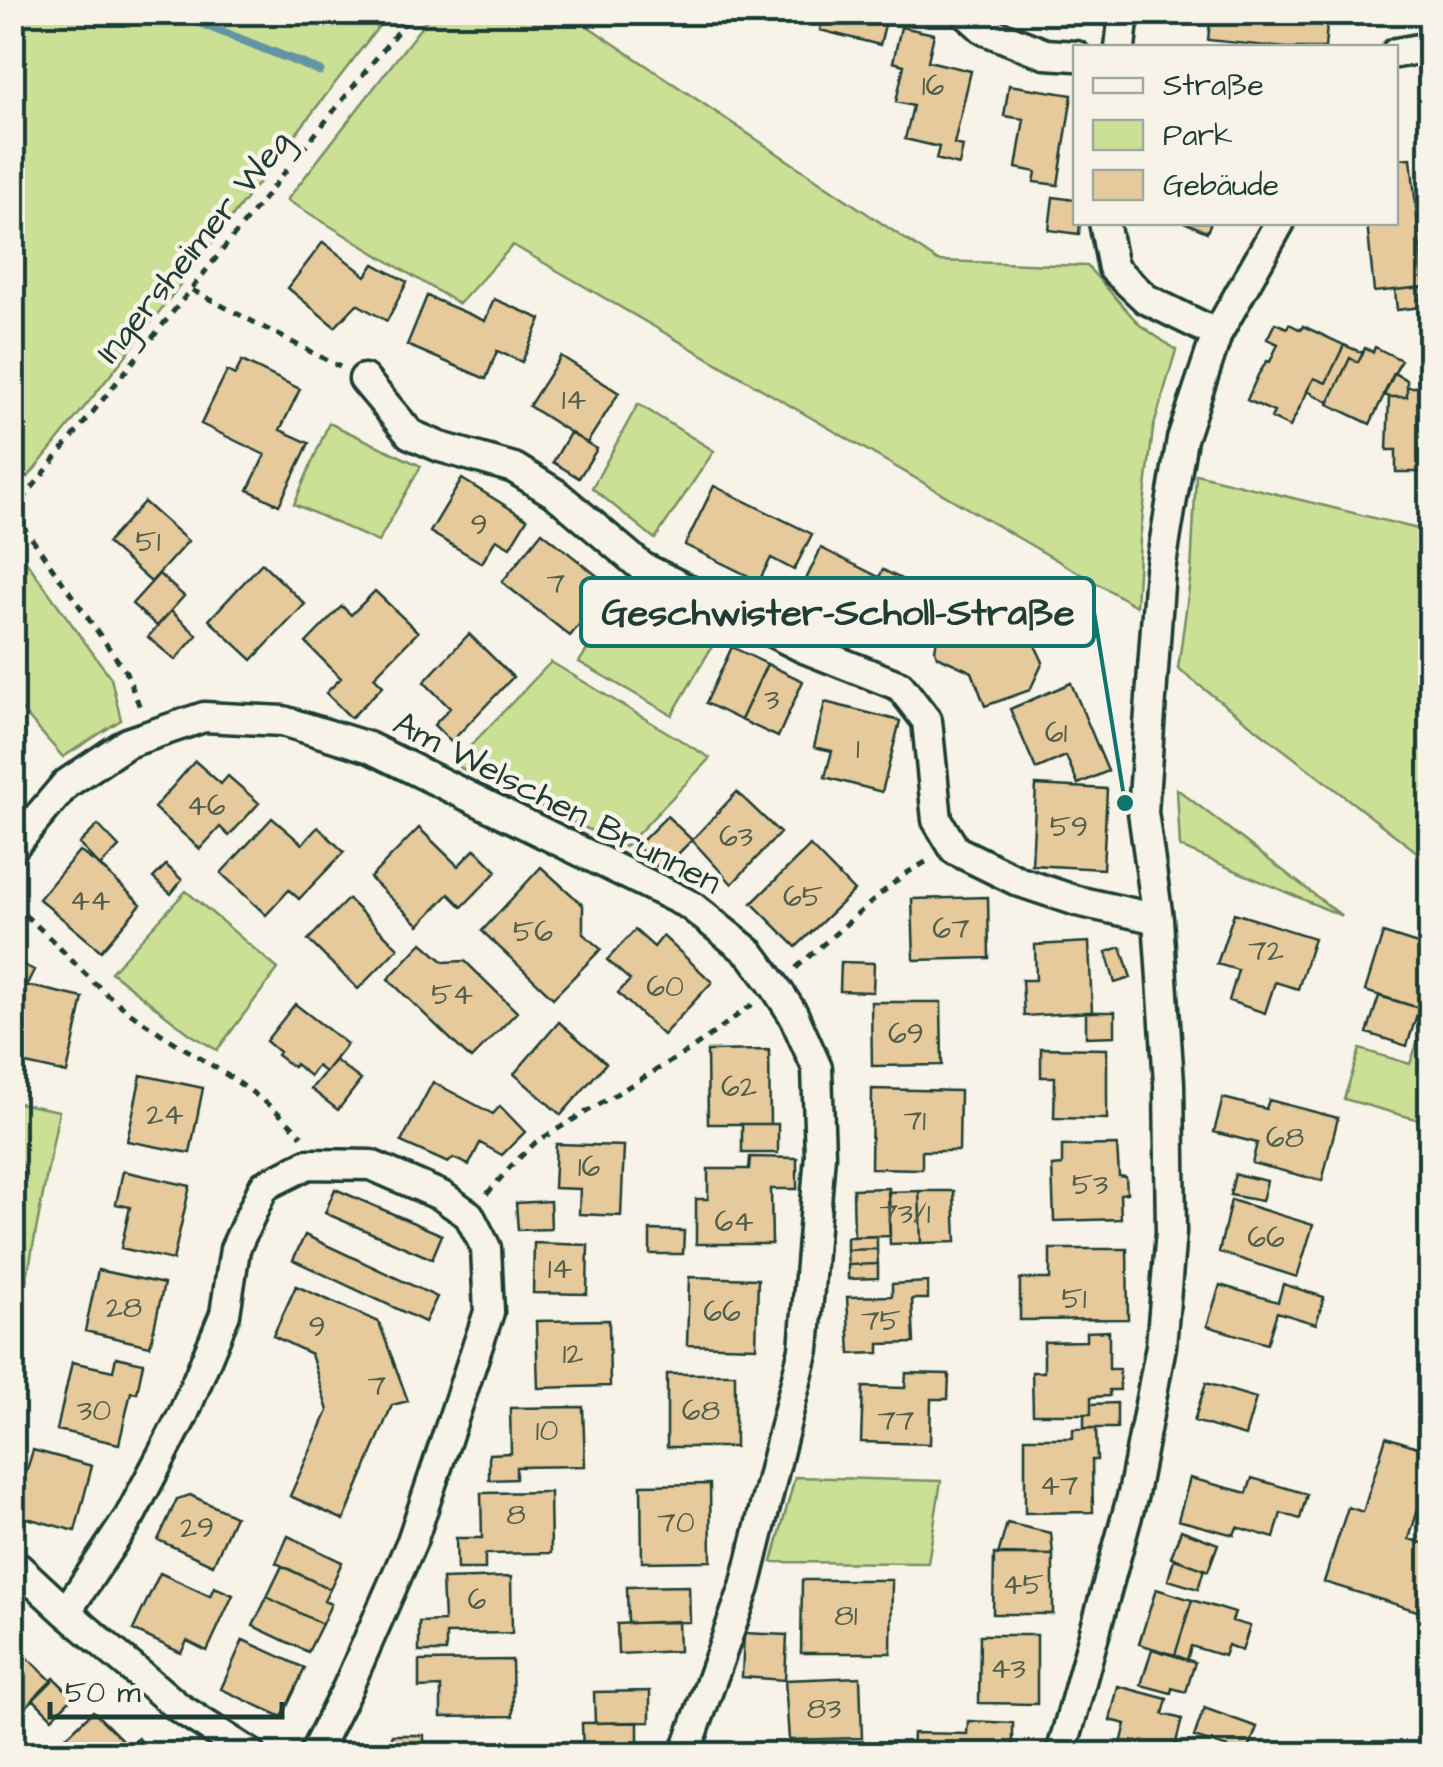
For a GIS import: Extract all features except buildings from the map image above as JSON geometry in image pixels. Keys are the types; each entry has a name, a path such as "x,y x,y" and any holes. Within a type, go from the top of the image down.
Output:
{"street":[{"path":"965,12 985,30 1045,54 1073,56"},
{"path":"1120,45 1124,12"},
{"path":"1398,53 1430,47"},
{"path":"1105,225 1114,268 1146,298 1216,334"},
{"path":"1062,1754 1133,1494 1161,1346 1171,1232 1169,1083 1158,919 1143,812 1160,570 1182,439 1216,334 1278,225"},
{"path":"364,380 410,434 440,447 514,468 556,494 642,567 804,648 900,686 927,722 937,820 955,850 1020,882 1077,902 1158,919"},
{"name":"Am Welschen Brunnen","path":"12,848 66,784 128,743 204,717 283,722 368,747 690,905 751,954 793,1014 818,1068 820,1156 804,1348 746,1587 685,1754"},
{"path":"66,1612 130,1516 183,1415 225,1314 235,1249 264,1186 308,1164 372,1165 442,1196 468,1216 486,1248 489,1312 412,1542 347,1690 314,1754"},
{"path":"12,1562 178,1707 251,1754"}],"path":[{"name":"Ingersheimer Weg","path":"13,512 414,12"},
{"path":"192,290 364,380"},
{"path":"13,512 126,672 151,736"},
{"path":"468,1216 536,1142 693,1048 776,988 905,874 927,860 955,850"},
{"path":"12,905 111,998 282,1114 306,1141 308,1164"}],"green space":[{"path":"13,12 389,13 13,496"},
{"path":"432,13 568,13 938,261 1087,266 1140,325 1176,350 1153,429 1136,606 513,245 459,304 287,200"},
{"path":"638,404 714,451 655,539 592,488"},
{"path":"329,423 421,466 378,542 294,504"},
{"path":"1196,474 1430,532 1430,862 1178,669 1191,573"},
{"path":"18,550 111,678 121,720 63,757 13,700 12,556"},
{"path":"632,582 720,633 672,715 579,662"},
{"path":"551,662 710,758 625,847 453,764"},
{"path":"1177,789 1342,916 1180,847"},
{"path":"186,891 278,969 217,1050 190,1034 111,972"},
{"path":"1430,1007 1430,1123 1344,1099 1360,1049 1410,1064"},
{"path":"13,1102 59,1111 19,1319 12,1317"},
{"path":"795,1477 941,1481 928,1563 772,1562"}],"waterway":[{"path":"21,12 21,17"},
{"path":"173,12 320,71"}],"place":[{"name":"Geschwister-Scholl-Straße","path":"1125,803"}]}
